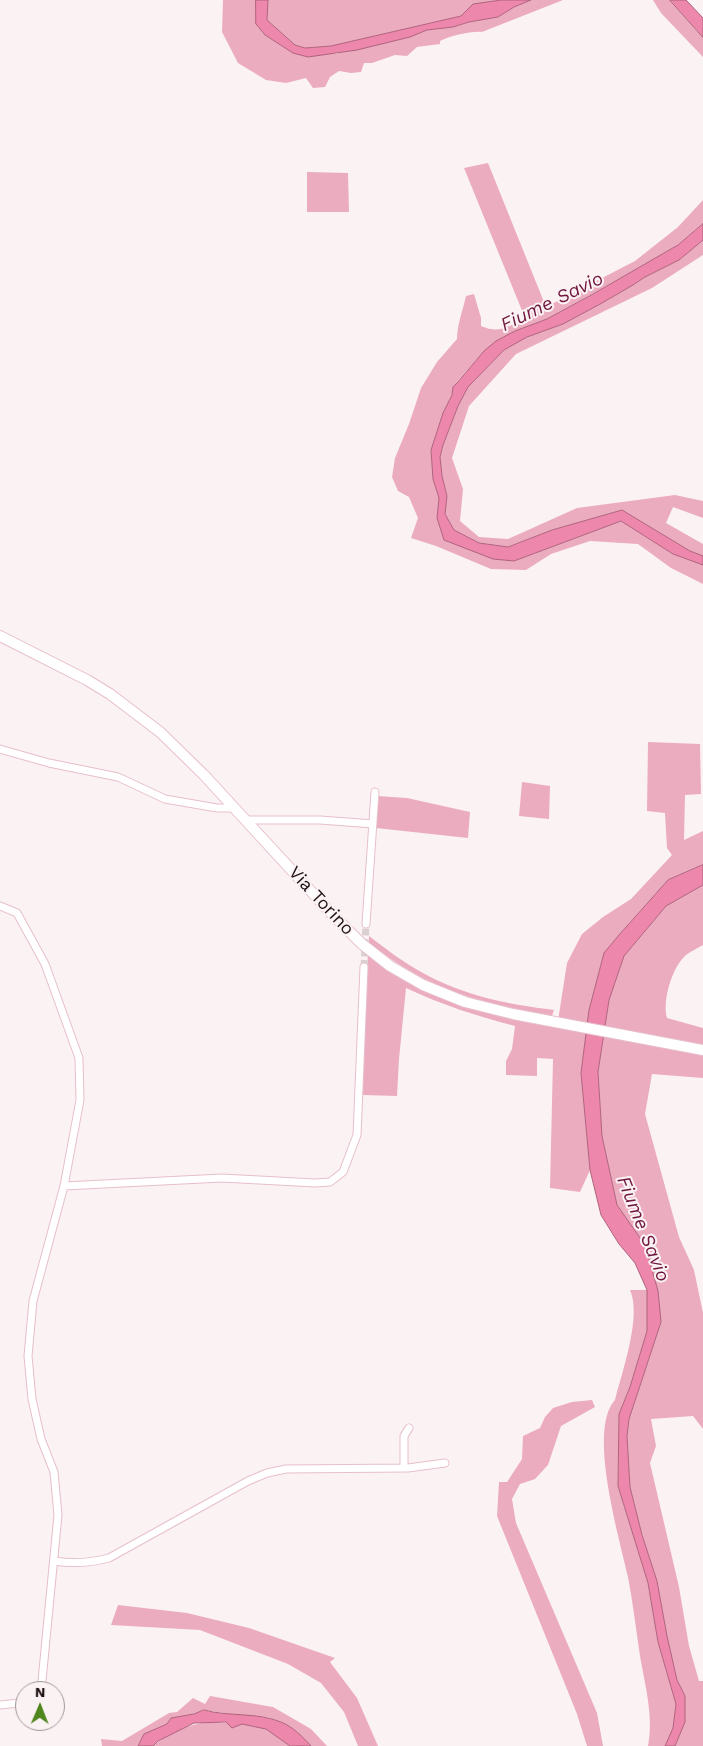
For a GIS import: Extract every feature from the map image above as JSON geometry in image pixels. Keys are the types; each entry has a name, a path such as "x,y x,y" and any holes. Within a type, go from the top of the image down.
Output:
{"main road":[{"name":"Via Torino","path":"0,636 87,680 136,712 160,732 235,808 331,913 362,944 390,966 443,994 465,1002 513,1014 703,1050"}],"street":[{"path":"0,749 49,763 118,778 165,799 217,808 235,808"},
{"path":"366,924 375,792"},
{"path":"246,820 320,820 373,824"},
{"path":"0,906 17,913 45,964 79,1058 80,1100 64,1186 33,1301 28,1356 32,1399 40,1439 54,1472 58,1516 42,1681"},
{"path":"64,1186 222,1178 315,1183 330,1182 343,1172 357,1135 364,967"},
{"path":"404,1468 404,1436 409,1428"},
{"path":"54,1561 91,1563 109,1558 248,1481 266,1473 286,1469 404,1468 445,1463"},
{"path":"0,1705 15,1703"}],"shaded area":[{"path":"223,0 256,0 256,24 265,35 293,53 335,54 410,37 427,30 453,27 498,17 514,7 531,0 563,0 482,32 461,34 440,41 440,44 417,47 407,56 395,55 372,63 364,63 361,72 339,71 330,77 325,87 313,88 306,78 286,83 266,80 238,63 222,32"},
{"path":"256,0 268,0 267,20 295,45 305,48 331,46 461,16 473,4 501,0 531,0 514,7 498,17 453,27 427,30 410,37 357,50 308,57 293,53 265,35 256,24"},
{"path":"268,0 501,0 473,4 461,16 331,46 305,48 295,45 267,20"},
{"path":"653,0 670,0 703,37 703,57 661,13"},
{"path":"670,0 686,0 703,18 703,37"},
{"path":"488,163 546,307 635,261 678,227 703,200 703,224 678,245 639,268 547,319 515,331 484,351 453,387 452,395 443,413 431,450 433,479 439,498 437,518 444,540 514,561 621,521 673,554 703,565 703,584 671,568 638,544 590,541 551,554 526,570 491,569 436,546 411,538 418,518 409,497 398,491 392,477 395,458 421,388 437,362 457,339 466,296 474,294 481,318 481,326 498,329 508,327 525,318 464,168"},
{"path":"307,172 348,173 349,212 307,212"},
{"path":"703,224 703,240 679,260 645,277 563,324 527,337 504,350 468,387 458,406 440,457 447,496 445,514 454,530 479,543 508,547 552,530 622,510 690,551 703,556 703,565 673,554 621,521 514,561 493,559 444,540 437,518 439,498 433,479 431,450 443,413 452,395 453,387 484,351 496,341 515,331 547,319 593,294 678,245"},
{"path":"703,240 703,255 652,288 516,354 469,406 452,458 463,489 460,521 479,537 508,539 577,508 675,495 703,501 703,518 673,507 666,523 703,544 703,556 690,551 622,510 552,530 507,547 479,543 454,530 445,514 447,496 440,457 458,406 468,387 504,350 527,337 563,324 602,303 645,277 679,260"},
{"path":"648,742 700,744 701,794 685,795 684,840 703,831 703,865 668,880 604,954 589,1010 581,1073 590,1170 580,1192 550,1188 553,1059 537,1058 537,1076 506,1075 506,1061 512,1049 515,1026 460,1010 406,988 397,1096 363,1095 364,1023 368,953 438,996 477,1010 557,1027 567,963 582,934 603,917 631,899 672,855 667,848 665,813 647,811"},
{"path":"522,782 550,786 549,819 519,816"},
{"path":"377,796 407,798 470,812 468,838 376,828"},
{"path":"703,865 703,885 666,906 624,956 609,1000 598,1072 602,1136 617,1205 645,1245 658,1291 661,1322 629,1419 627,1436 630,1487 642,1535 657,1581 677,1680 685,1696 685,1722 675,1746 665,1746 673,1728 676,1704 658,1642 648,1583 618,1486 619,1414 630,1387 647,1331 647,1290 635,1263 619,1244 601,1215 590,1170 581,1073 589,1010 604,953 668,880"},
{"path":"703,885 703,945 686,955 676,968 669,985 666,1011 667,1018 703,1028 703,1078 652,1074 645,1114 679,1237 694,1270 703,1313 703,1429 693,1416 651,1419 656,1446 650,1463 679,1587 689,1646 699,1681 703,1681 703,1746 675,1746 685,1722 685,1696 677,1680 657,1581 642,1535 630,1487 627,1436 629,1419 661,1322 645,1246 617,1205 602,1136 598,1072 609,1000 624,956 666,906"},
{"path":"369,936 409,965 455,988 487,998 554,1010 552,1016 477,999 434,984 413,973 369,943"},
{"path":"630,1290 647,1290 647,1331 630,1387 619,1414 618,1486 648,1583 658,1642 676,1704 673,1728 665,1746 648,1746 650,1724 648,1701 630,1587 613,1512 605,1459 604,1435 607,1415 615,1400 630,1344 634,1314"},
{"path":"592,1400 595,1407 561,1426 548,1465 535,1479 520,1484 512,1499 516,1523 597,1713 603,1746 587,1746 577,1714 497,1516 499,1482 507,1482 522,1459 523,1436 540,1428 545,1417 553,1408 572,1402"},
{"path":"118,1605 187,1613 249,1628 335,1658 330,1662 357,1698 378,1746 358,1746 344,1712 321,1683 288,1664 200,1630 111,1625"},
{"path":"210,1696 273,1707 311,1729 327,1746 311,1746 282,1722 267,1717 242,1716 204,1710 194,1714 171,1718 167,1724 144,1734 138,1746 102,1746 101,1739 122,1741 169,1713 177,1712 193,1698 205,1704"},
{"path":"204,1710 262,1717 281,1722 290,1727 311,1746 290,1746 266,1729 242,1724 232,1728 226,1722 194,1723 158,1741 153,1746 138,1746 144,1734 167,1724 171,1718 194,1714"},
{"path":"209,1722 242,1724 267,1729 290,1746 153,1746 179,1730"}],"tunnel":[{"path":"364,967 366,924"}],"water label":[{"name":"Fiume Savio","path":"552,302"},
{"name":"Fiume Savio","path":"643,1229"}]}
